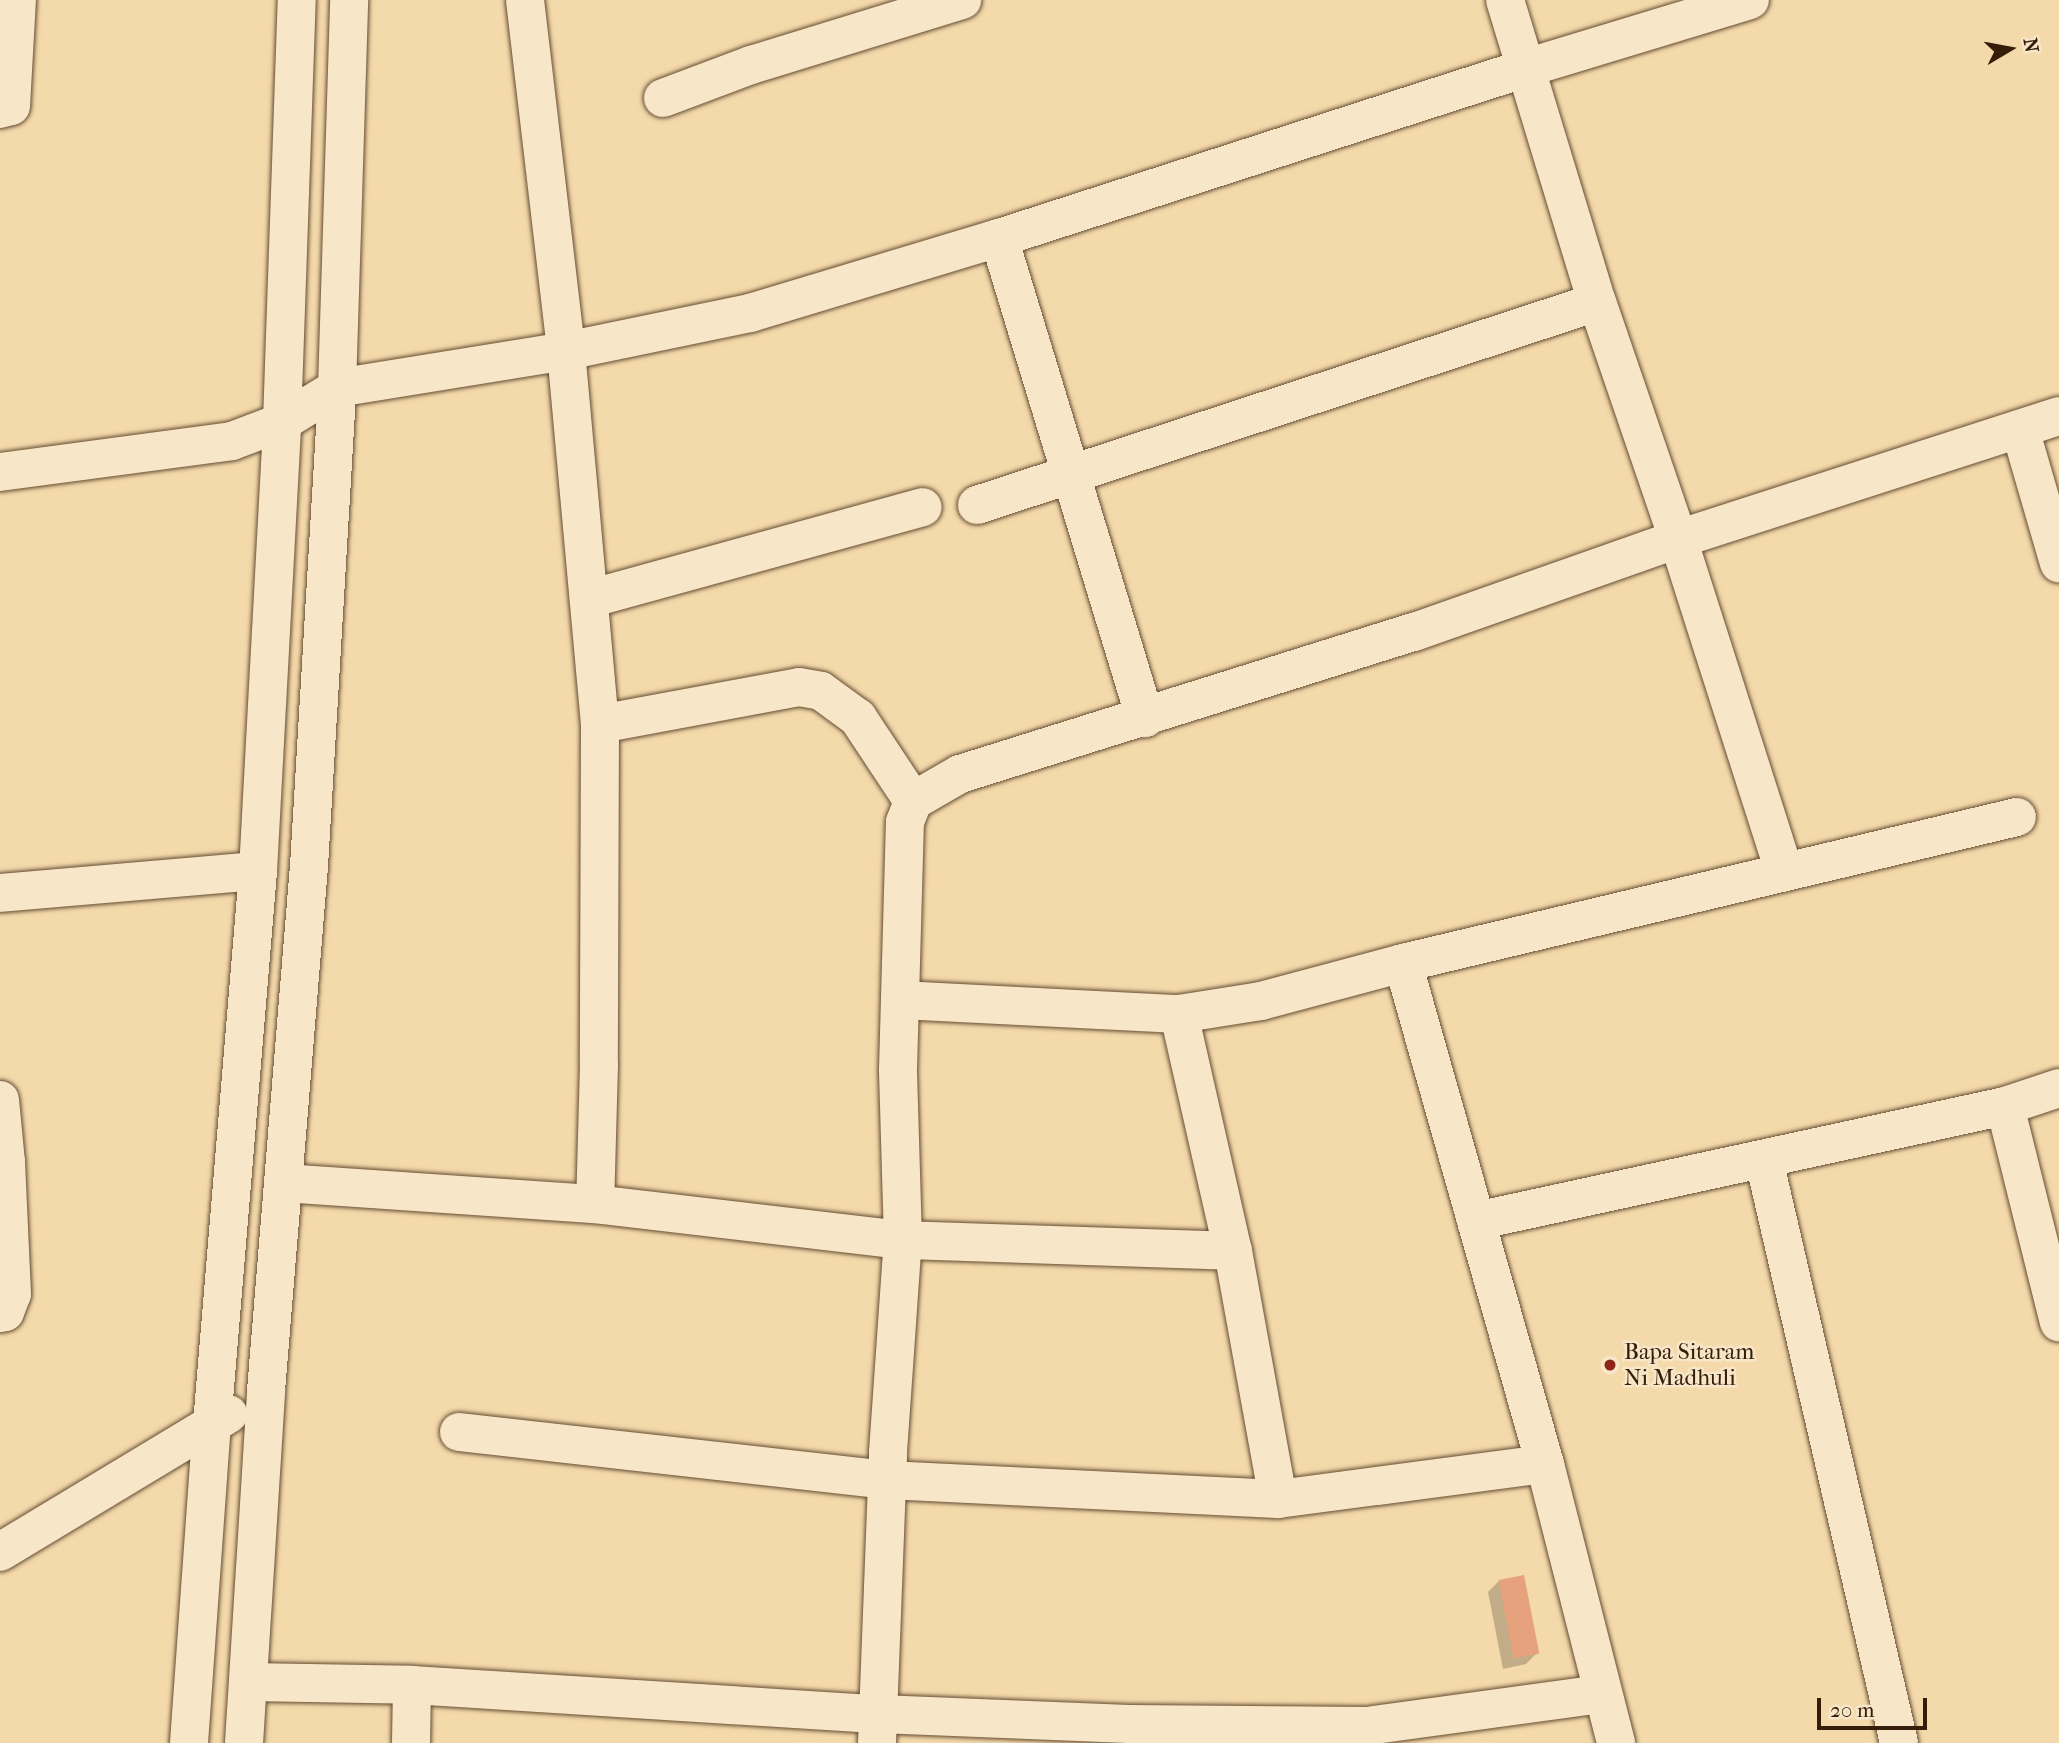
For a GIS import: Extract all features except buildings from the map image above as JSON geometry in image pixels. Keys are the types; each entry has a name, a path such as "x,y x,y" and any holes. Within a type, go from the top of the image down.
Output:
{"street":[{"path":"0,109 11,106 17,0"},
{"path":"189,1743 212,1424 258,871 282,422 297,0"},
{"path":"244,1743 266,1391 309,866 337,388 349,0"},
{"path":"525,0 566,351 600,724 600,1052 596,1204"},
{"path":"663,98 751,65 962,0"},
{"path":"1505,0 1597,302 1678,539 1784,872"},
{"path":"0,472 232,441 282,422 337,388 566,351 750,313 999,238 1525,68 1750,0"},
{"path":"999,238 1145,718"},
{"path":"977,505 1597,302"},
{"path":"878,1729 887,1480 903,1240 898,1070 905,822 913,801 961,774 1415,632 1678,539 2059,416"},
{"path":"2020,429 2059,562"},
{"path":"589,599 923,507"},
{"path":"600,724 799,687 821,691 858,718 913,801"},
{"path":"900,1000 1179,1014 1261,1001 1403,962 2017,817"},
{"path":"0,893 258,871"},
{"path":"1403,962 1545,1464 1616,1743"},
{"path":"1179,1014 1233,1251 1278,1499"},
{"path":"1476,1221 2005,1106 2059,1088"},
{"path":"0,1100 12,1294 5,1312 0,1313"},
{"path":"2005,1106 2059,1322"},
{"path":"1765,1160 1899,1743"},
{"path":"284,1183 596,1204 903,1240 1233,1251"},
{"path":"0,1552 266,1391"},
{"path":"459,1432 887,1480 1278,1499 1545,1464"},
{"path":"248,1682 412,1685 878,1729 1129,1734 1367,1735 1516,1703 1602,1694"},
{"path":"411,1743 412,1685"}],"place":[{"name":"Bapa Sitaram Ni Madhuli","path":"1610,1365"}]}
